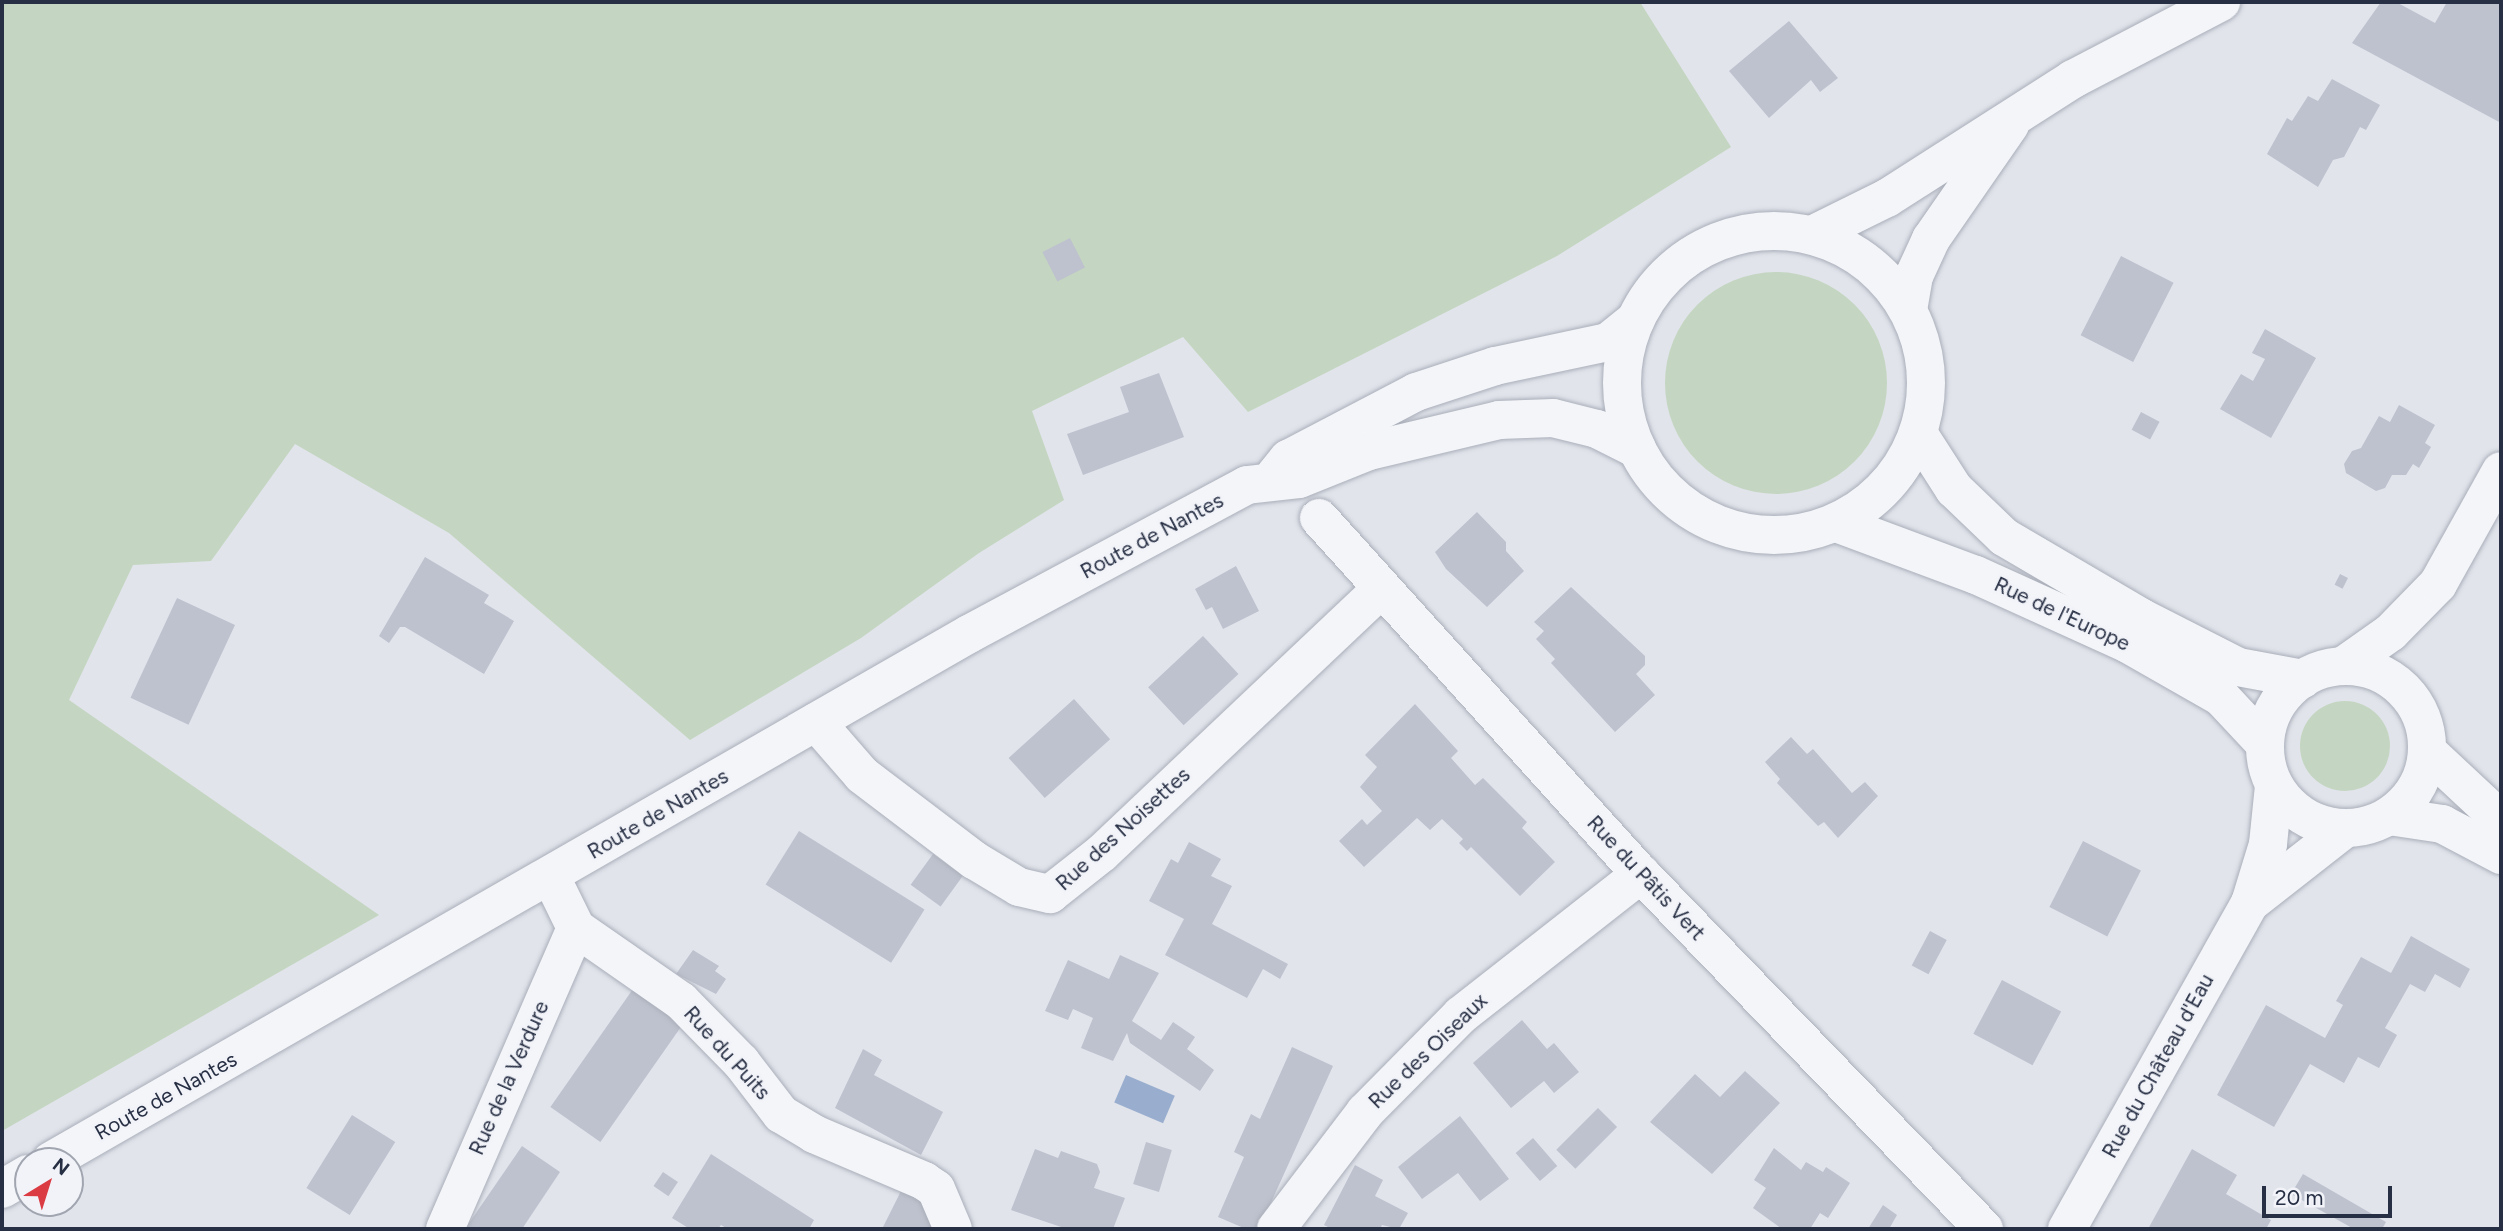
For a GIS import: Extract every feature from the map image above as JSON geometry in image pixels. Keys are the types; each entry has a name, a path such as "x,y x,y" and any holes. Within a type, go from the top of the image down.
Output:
{"street":[{"path":"1812,235 1887,198 2073,79 2221,2"},
{"path":"1908,310 1914,276 1931,239 2017,115"},
{"path":"1769,230 1812,235 1851,251 1884,277 1908,310 1923,350 1927,392 1918,433 1893,478 1871,501 1836,523 1798,534 1759,535 1721,526 1686,508 1658,482 1637,449 1623,407 1622,363 1634,321 1656,285 1689,256 1727,237 1769,230"},
{"name":"Route de Nantes","path":"1271,480 1287,459 1416,392 1495,366 1608,342 1634,321"},
{"name":"Route de Nantes","path":"76,1147 551,877 816,722 1247,485 1271,480 1299,479 1369,452 1499,420 1553,418 1597,429 1637,449"},
{"name":"Rue de l'Europe","path":"1918,433 1954,489 2004,537 2142,618 2238,667 2303,679"},
{"path":"2501,471 2438,584 2391,632 2343,666 2303,679 2276,706 2265,744 2274,786 2305,817 2346,828 2389,816 2442,824 2501,855"},
{"name":"Rue du Pâtis Vert","path":"1319,517 1380,590 1641,874 1984,1229"},
{"name":"Rue de l'Europe","path":"1836,523 1976,575 2140,650 2221,697 2265,744"},
{"name":"Rue des Noisettes","path":"816,722 862,775 974,860 1019,887 1050,894 1102,853 1380,590"},
{"path":"2343,666 2381,674 2410,698 2426,732 2427,751 2416,788 2389,816"},
{"path":"2427,751 2501,820"},
{"name":"Rue du Château d'Eau","path":"2067,1229 2250,904 2268,844 2274,786"},
{"name":"Rue du Château d'Eau","path":"2250,904 2346,828"},
{"name":"Rue des Oiseaux","path":"1276,1229 1365,1112 1461,1015 1641,874"},
{"name":"Rue du Puits","path":"551,877 576,928 681,1002 741,1062 781,1114 814,1134 936,1189 953,1229"},
{"name":"Rue de la Verdure","path":"445,1229 576,928"}],"green space":[{"path":"2,2 1640,2 1731,147 1557,256 1248,412 1183,337 1032,411 1064,500 979,553 861,638 690,740 449,533 295,444 211,561 133,565 69,700 379,915 2,1131"},
{"path":"1776,272 1808,277 1828,285 1846,297 1862,313 1874,331 1882,351 1887,383 1882,415 1874,435 1862,453 1846,469 1828,481 1808,489 1776,494 1744,489 1724,481 1706,469 1690,453 1678,435 1670,415 1665,383 1670,351 1678,331 1690,313 1706,297 1724,285 1744,277"},
{"path":"2345,701 2362,704 2377,714 2387,729 2390,746 2387,763 2377,778 2362,788 2345,791 2328,788 2313,778 2303,763 2300,746 2303,729 2313,714 2328,704"}],"water":[{"path":"1126,1075 1175,1096 1163,1123 1114,1103"}],"building":[{"path":"2381,2 2396,2 2435,23 2447,2 2501,2 2501,123 2352,43"},
{"path":"1789,21 1838,78 1820,92 1811,80 1769,118 1729,71"},
{"path":"2332,79 2380,105 2366,130 2360,127 2344,157 2333,160 2318,187 2267,154 2287,118 2292,121 2308,96 2318,101"},
{"path":"1070,238 1085,267 1057,281 1042,252"},
{"path":"2121,256 2174,283 2133,362 2081,335"},
{"path":"2265,329 2316,358 2271,438 2220,409 2241,374 2253,381 2265,359 2252,353"},
{"path":"1159,373 1184,437 1083,475 1067,434 1129,412 1120,387"},
{"path":"2399,405 2435,425 2425,443 2431,447 2419,468 2413,464 2406,475 2392,475 2385,488 2376,491 2346,473 2344,464 2352,451 2361,448 2379,416 2390,422"},
{"path":"2141,412 2160,422 2150,440 2132,430"},
{"path":"1477,512 1506,542 1506,551 1524,571 1487,607 1446,569 1435,552"},
{"path":"425,557 489,595 484,603 514,621 484,674 405,627 400,627 389,643 379,636"},
{"path":"1236,566 1259,611 1223,629 1212,607 1206,610 1195,589"},
{"path":"2340,574 2348,578 2343,589 2335,585"},
{"path":"1571,587 1645,656 1645,665 1636,674 1655,695 1615,732 1551,663 1555,659 1536,639 1544,631 1534,622"},
{"path":"177,598 235,625 189,725 131,698"},
{"path":"1203,636 1238,674 1184,725 1148,687"},
{"path":"1074,699 1110,739 1045,798 1009,758"},
{"path":"1415,704 1458,751 1451,758 1475,785 1483,778 1527,822 1522,828 1555,862 1520,896 1471,847 1467,851 1459,843 1463,839 1442,819 1430,830 1417,818 1364,867 1339,841 1362,819 1367,825 1382,811 1360,787 1377,767 1365,755"},
{"path":"1791,737 1807,754 1813,749 1852,793 1865,782 1878,796 1838,838 1824,822 1818,826 1777,783 1780,779 1765,762"},
{"path":"799,831 925,909 891,963 766,884"},
{"path":"2083,841 2141,871 2107,936 2049,907"},
{"path":"1189,842 1221,859 1211,876 1232,886 1212,924 1288,964 1280,979 1263,969 1247,998 1165,955 1184,919 1149,901 1171,859 1178,863"},
{"path":"933,854 963,876 941,906 911,885"},
{"path":"1930,931 1947,940 1928,974 1912,965"},
{"path":"2411,936 2470,969 2460,988 2435,974 2425,992 2410,984 2385,1028 2397,1035 2379,1068 2358,1057 2344,1083 2310,1064 2274,1127 2217,1095 2266,1005 2325,1038 2343,1005 2336,1001 2361,957 2391,973"},
{"path":"693,950 719,966 715,971 726,979 716,994 676,974"},
{"path":"1120,955 1159,973 1132,1021 1161,1040 1173,1022 1195,1037 1187,1049 1214,1070 1200,1091 1130,1043 1127,1033 1113,1061 1081,1048 1093,1018 1073,1009 1068,1020 1045,1011 1068,960 1109,979"},
{"path":"2002,980 2061,1011 2033,1065 1973,1034"},
{"path":"633,989 683,1024 600,1142 550,1107"},
{"path":"1522,1020 1547,1049 1554,1043 1579,1072 1554,1093 1544,1081 1511,1108 1473,1063"},
{"path":"1292,1047 1333,1066 1259,1229 1246,1229 1218,1217 1244,1157 1234,1152 1251,1114 1260,1119"},
{"path":"863,1049 882,1060 874,1075 943,1112 921,1155 835,1108"},
{"path":"1745,1071 1780,1103 1712,1174 1650,1122 1695,1074 1720,1097"},
{"path":"1598,1108 1617,1127 1575,1169 1556,1150"},
{"path":"352,1115 395,1142 350,1215 306,1188"},
{"path":"1460,1116 1509,1179 1480,1201 1458,1173 1422,1199 1398,1167"},
{"path":"1533,1138 1557,1166 1540,1181 1516,1153"},
{"path":"1146,1142 1172,1150 1159,1192 1133,1184"},
{"path":"522,1146 560,1172 522,1229 465,1229"},
{"path":"1774,1148 1801,1170 1806,1162 1823,1172 1826,1167 1850,1183 1828,1218 1820,1213 1810,1229 1782,1229 1753,1208 1766,1188 1754,1180"},
{"path":"1035,1149 1058,1158 1061,1151 1097,1164 1100,1172 1094,1188 1125,1198 1113,1229 1067,1229 1011,1210"},
{"path":"2192,1149 2237,1175 2226,1194 2271,1220 2266,1229 2148,1229"},
{"path":"711,1154 814,1220 809,1229 728,1229 721,1225 718,1229 690,1229 672,1218"},
{"path":"1355,1165 1383,1180 1375,1196 1408,1213 1399,1229 1382,1225 1380,1229 1332,1229 1324,1225"},
{"path":"663,1172 678,1182 668,1196 653,1186"},
{"path":"2303,1174 2386,1222 2382,1229 2354,1229 2291,1194"},
{"path":"902,1189 937,1208 932,1229 882,1229"},
{"path":"1883,1205 1897,1215 1889,1229 1868,1229"}]}
